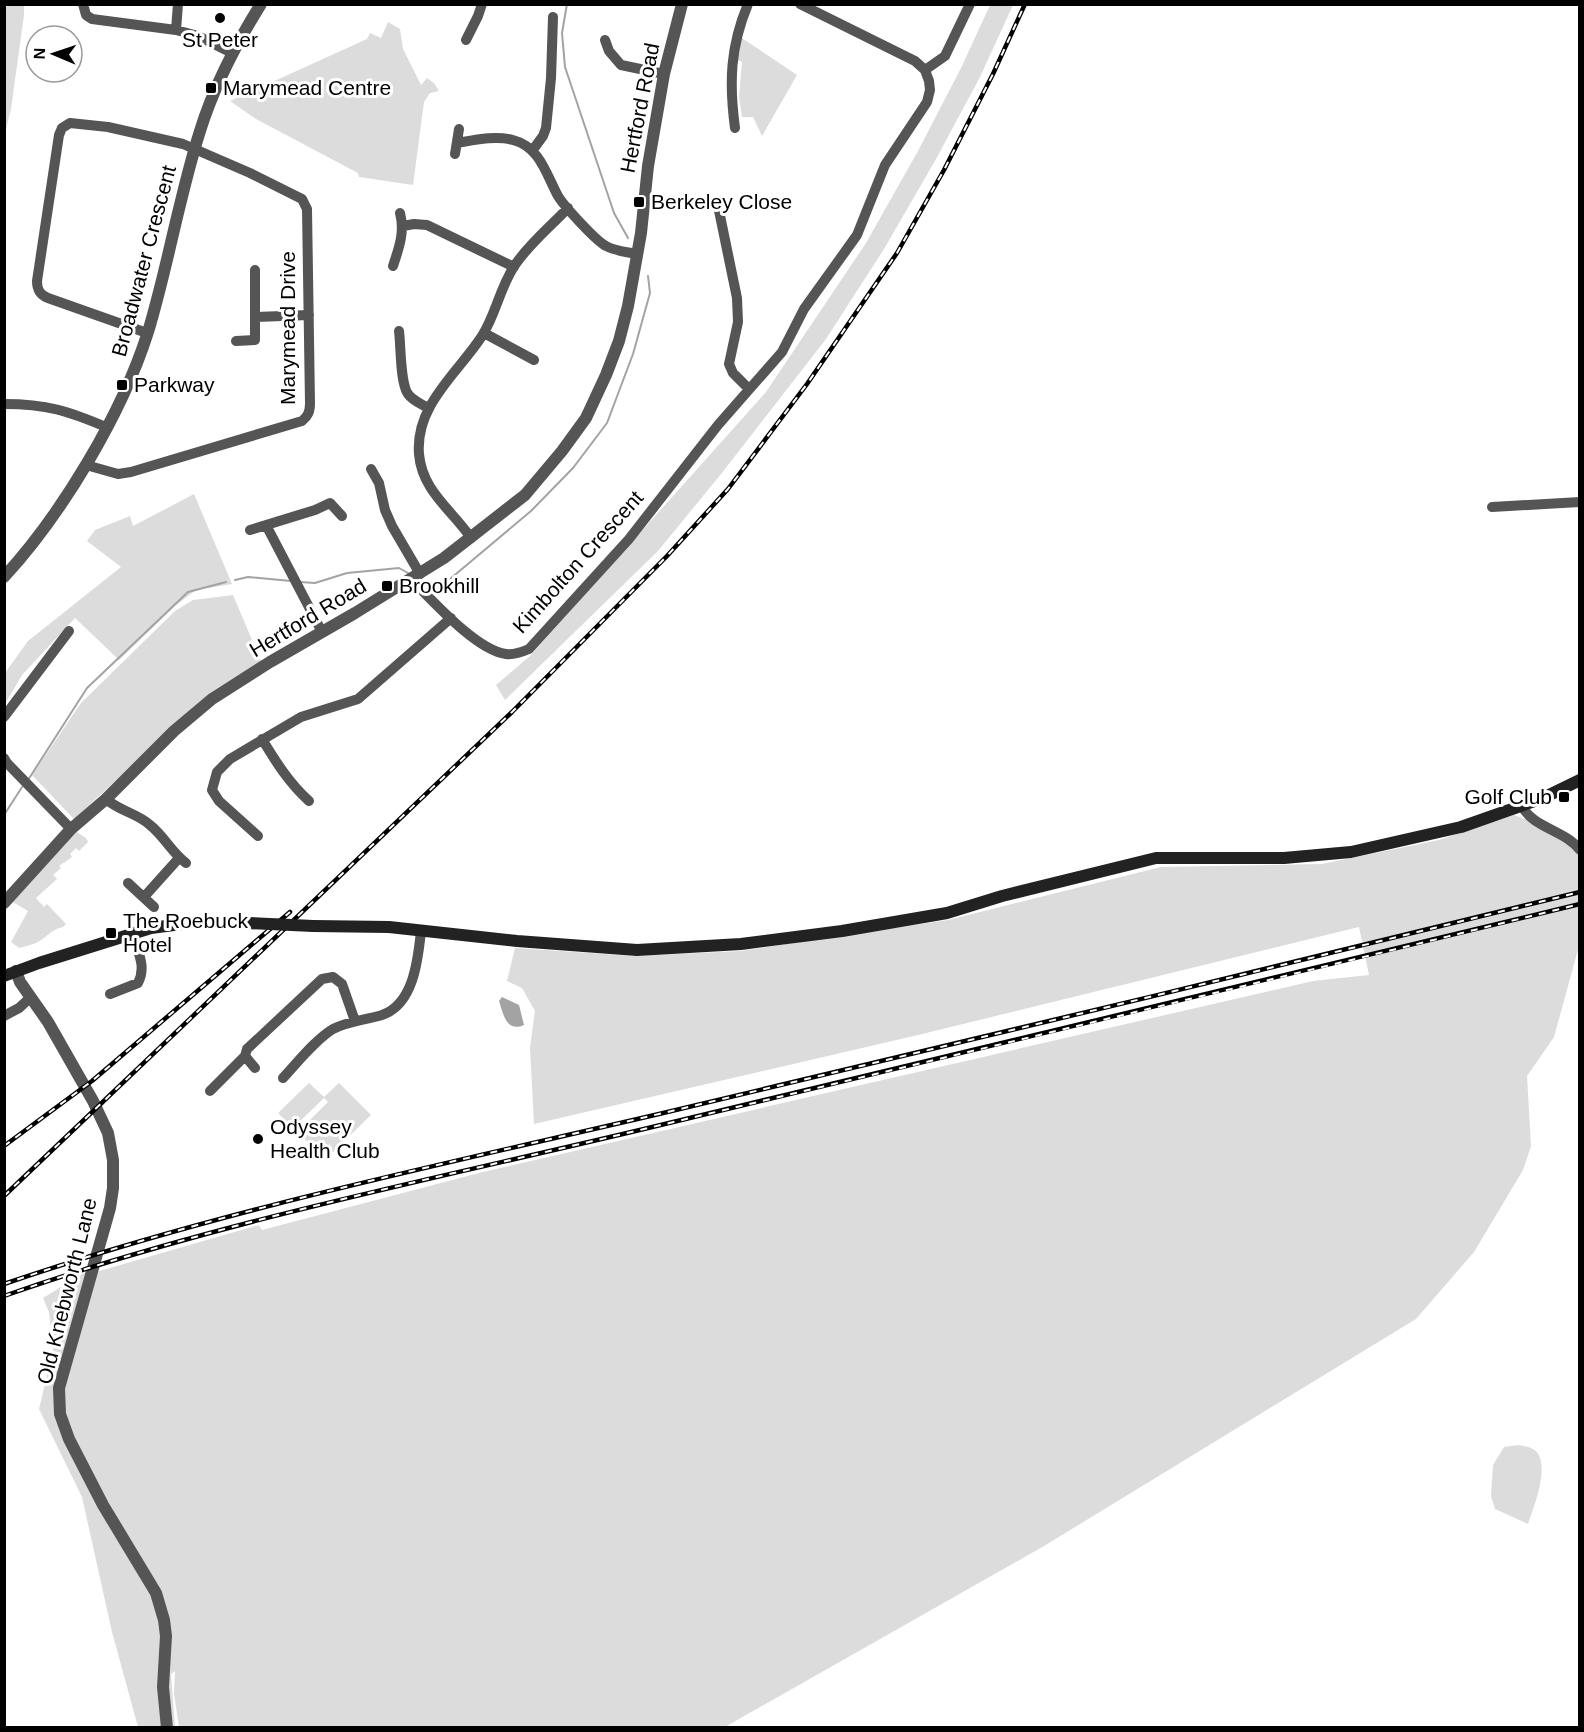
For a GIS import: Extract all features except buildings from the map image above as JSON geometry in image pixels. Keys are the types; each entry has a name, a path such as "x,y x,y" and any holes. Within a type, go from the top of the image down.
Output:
{"main road":[{"path":"10,974 133,934 175,924 248,923 389,927 517,941 637,950 741,944 860,928 947,913 1002,896 1156,858 1284,858 1351,852 1461,827 1522,806 1580,780"}],"street":[{"path":"83,4 86,15 93,19 176,30 198,36 232,52"},
{"path":"176,30 178,4"},
{"name":"Broadwater Crescent","path":"4,577 52,519 86,465 137,365 166,269 200,129 232,52 261,4"},
{"path":"466,40 482,4"},
{"name":"Hertford Road","path":"4,903 71,829 106,799 174,731 212,699 415,576 471,538 525,495 562,451 586,418 619,341 638,254 648,166 664,74 682,4"},
{"path":"735,128 730,90 732,58 748,4"},
{"path":"800,4 817,8 904,54 925,70 945,56 970,4"},
{"path":"532,151 546,128 550,87 550,22"},
{"path":"605,40 613,49 617,62 625,67 664,74"},
{"name":"Kimbolton Crescent","path":"371,469 379,483 385,510 415,576 451,618 472,636 493,649 506,654 529,649 629,539 718,425 782,352 804,309 857,235 885,165 927,102 929,85 925,70"},
{"path":"147,333 48,298 38,290 37,281 59,135 67,124 77,122 150,135 195,148"},
{"path":"459,129 456,149 510,139 522,143 540,159 559,198 605,246 638,254"},
{"name":"Marymead Drive","path":"86,465 118,474 302,422 310,410 307,209 302,199 195,148"},
{"path":"717,201 737,297 738,322 729,364 733,373 749,389"},
{"path":"471,538 439,502 428,484 419,456 419,442 429,408 446,381 468,357 484,333 514,267 527,249 568,208"},
{"path":"393,266 403,225 400,213"},
{"path":"403,225 414,224 435,228 514,267"},
{"path":"236,341 255,340 255,270"},
{"path":"256,317 309,315"},
{"path":"484,333 529,354"},
{"path":"403,338 404,383 407,394 429,408"},
{"path":"4,404 26,404 59,409 78,414 106,427"},
{"path":"1492,507 1580,502"},
{"path":"250,530 315,510 330,503 342,516"},
{"path":"266,525 322,632"},
{"path":"258,836 219,801 212,790 217,772 231,759 301,717 358,699 451,618"},
{"path":"4,717 69,631"},
{"path":"262,739 280,770 294,788 309,801"},
{"path":"4,758 71,829"},
{"path":"106,799 113,806 150,824 182,860 144,897"},
{"path":"1522,806 1527,816 1573,841 1580,850"},
{"path":"128,883 154,907"},
{"path":"283,1078 329,1032 355,1021 384,1014 397,1006 407,993 412,978 422,931"},
{"path":"110,994 138,983 142,974 143,967 133,934"},
{"name":"Old Knebworth Lane","path":"10,974 20,982 31,997 75,1066 104,1124 111,1148 114,1173 110,1208 59,1388 60,1414 69,1439 103,1505 156,1593 166,1636 162,1687 167,1728"},
{"path":"210,1092 245,1056 247,1049 316,982 333,977 342,984 355,1021"},
{"path":"4,1016 19,1008 31,997"},
{"path":"245,1056 255,1068"}],"shaded area":[{"path":"5,4 24,5 24,15 11,109 5,133"},
{"path":"990,5 1013,5 980,77 936,159 884,249 826,339 658,551 505,700 496,685 530,656 766,392 866,243 918,151 962,66"},
{"path":"388,22 400,29 403,49 421,85 427,78 439,91 430,93 424,102 413,185 359,177 358,173 256,119 230,101 367,39 370,33 381,38"},
{"path":"742,38 797,75 762,136 753,117 742,117 739,97 742,62 736,59"},
{"path":"194,494 232,584 196,590 176,605 119,660 75,618 22,675 5,704 5,673 28,641 121,567 87,541 95,530 130,516 133,526"},
{"path":"233,595 261,661 213,691 74,819 32,775 81,703 175,611 193,600"},
{"path":"1514,815 1564,833 1579,842 1579,946 1554,1037 1527,1076 1531,1146 1523,1170 1474,1252 1416,1319 1044,1546 725,1727 179,1727 174,1694 175,1671 171,1674 175,1727 172,1727 167,1697 168,1621 105,1502 63,1413 63,1388 96,1272 259,1225 262,1230 479,1173 1313,981 1369,975 1359,927 918,1035 534,1124 530,1048 535,1011 522,988 507,981 515,948 635,956 741,951 948,920 1161,867 1322,864 1439,840"},
{"path":"72,829 86,838 88,842 79,851 76,848 70,854 72,857 59,866 61,868 53,875 57,879 36,898 44,907 47,904 66,924 38,942 19,948 11,942 28,911 11,901"},
{"path":"502,997 519,1005 524,1025 518,1027 509,1024 499,1001"},
{"path":"309,1083 324,1097 339,1083 371,1115 325,1160 298,1132 328,1102 324,1098 293,1128 278,1113"},
{"path":"87,1271 55,1412 152,1595 159,1616 161,1635 163,1727 138,1727 112,1632 82,1497 39,1409 53,1350 49,1312 43,1298"},
{"path":"1518,1445 1536,1451 1542,1466 1540,1487 1528,1524 1495,1509 1491,1496 1493,1465 1504,1447"}],"waterway":[{"path":"567,4 562,33 565,67 614,213 628,238"},
{"path":"425,581 433,583 450,579 531,511 573,468 607,423 633,354 650,293 648,276"},
{"path":"300,582 315,583 347,573 399,568 408,573"},
{"path":"235,580 248,577 291,581"},
{"path":"28,780 87,688 188,592 226,582"},
{"path":"4,815 24,784"}],"railway":[{"path":"4,1196 512,712 667,556 728,489 807,384 897,253 944,170 993,74 1025,4"},
{"path":"4,1284 166,1234 330,1191 1005,1032 1580,892"},
{"path":"4,1296 162,1246 322,1204 995,1046 1580,904"},
{"path":"4,1146 92,1081 290,912"}],"place":[{"name":"St Peter","path":"220,18"},
{"name":"Marymead Centre","path":"211,88"},
{"name":"Berkeley Close","path":"639,202"},
{"name":"Parkway","path":"122,385"},
{"name":"Brookhill","path":"387,586"},
{"name":"Golf Club","path":"1564,797"},
{"name":"The Roebuck Hotel","path":"111,933"},
{"name":"Odyssey Health Club","path":"258,1139"}]}
